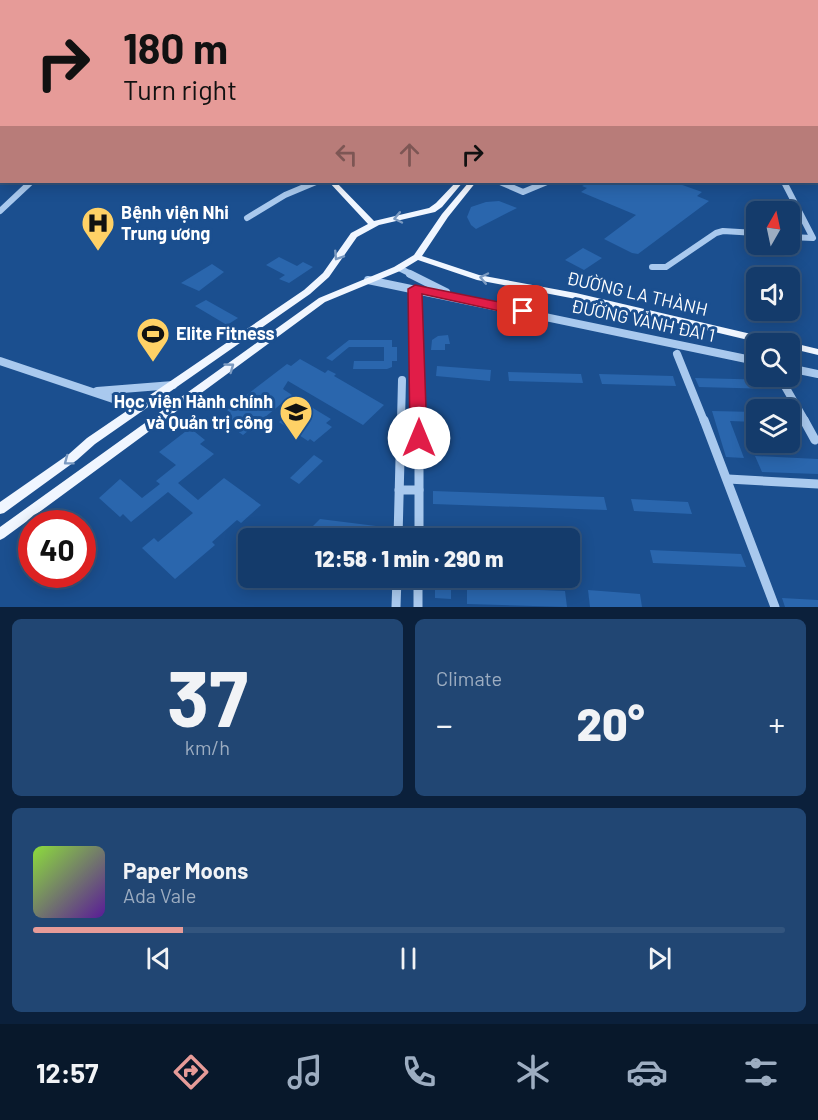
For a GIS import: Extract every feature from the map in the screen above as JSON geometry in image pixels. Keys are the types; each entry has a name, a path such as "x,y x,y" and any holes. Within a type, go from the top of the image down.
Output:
{"main road":[{"path":"334,183 373,225"},
{"path":"0,509 73,457 91,441 176,385 304,294 326,275 354,236 373,225 423,213 440,206 457,183"},
{"path":"0,534 320,302 399,268 417,257 471,183"},
{"path":"440,206 451,209"},
{"name":"ĐƯỜNG LA THÀNH","path":"417,257 477,277 571,295 746,336"},
{"path":"304,294 320,302"},
{"path":"800,348 818,352"},
{"path":"140,408 156,420"}],"street":[{"path":"0,211 30,183"},
{"path":"248,218 285,195 314,183"},
{"path":"502,183 523,192 545,183"},
{"path":"508,183 523,192"},
{"path":"785,183 794,201"},
{"path":"800,213 813,238 800,237"},
{"path":"666,267 716,233 723,231 746,233"},
{"path":"652,267 677,270"},
{"path":"399,268 453,296"},
{"path":"367,280 453,296"},
{"path":"415,289 419,528"},
{"name":"ĐƯỜNG VÀNH ĐAI 1","path":"453,296 746,359"},
{"path":"677,354 728,479 775,607"},
{"path":"0,361 140,408"},
{"path":"800,370 818,374"},
{"path":"398,528 402,380"},
{"path":"93,391 176,385"},
{"path":"785,387 815,441"},
{"path":"728,479 818,484"},
{"path":"399,490 419,490"},
{"path":"396,607 397,588"},
{"path":"418,588 418,607"}],"building":[{"path":"588,183 677,183 702,192 697,196 709,201 638,254 604,239 636,215 581,192 587,188 582,186"},
{"path":"499,201 517,208 476,229 471,225 467,217 471,207"},
{"path":"583,248 602,258 584,270 565,260"},
{"path":"279,257 297,266 303,262 313,267 289,283 279,279 285,275 266,265"},
{"path":"212,264 224,272 199,291 181,283"},
{"path":"206,300 238,318 227,325 195,306"},
{"path":"448,335 450,344 445,344 445,350 431,350 432,340 438,336"},
{"path":"349,340 392,340 392,347 397,347 397,361 392,361 392,367 387,369 353,369 354,361 384,361 384,347 349,347 332,361 326,358"},
{"path":"300,359 325,373 328,370 336,374 334,376 384,405 363,425 288,381 283,389 292,395 243,435 221,420 231,413 227,410 287,364 291,366"},
{"path":"437,366 491,370 490,381 436,376"},
{"path":"508,372 581,374 583,383 509,381"},
{"path":"599,374 673,376 676,386 602,384"},
{"path":"695,378 746,379 746,387 774,387 775,389 699,387"},
{"path":"303,402 331,419 326,423 332,427 314,442 310,439 308,441 279,422"},
{"path":"712,411 746,412 746,422 730,421 744,458 726,457"},
{"path":"190,428 205,440 200,444 214,454 178,483 198,500 224,478 261,505 241,523 237,520 212,542 215,545 175,579 142,548 154,538 158,542 193,513 168,492 131,522 123,514 120,517 99,498 120,479 142,498 160,484 156,481 176,465 159,452"},
{"path":"314,455 323,461 299,484 290,478"},
{"path":"755,456 818,459 818,474 762,472"},
{"path":"433,491 604,497 607,510 433,504"},
{"path":"631,499 688,502 692,514 634,511"},
{"path":"320,519 376,526 376,528 311,528"},
{"path":"650,550 741,554 746,567 653,563"},
{"path":"435,588 451,588 451,599 435,598"},
{"path":"467,588 492,588 565,591 567,607 467,604"},
{"path":"588,590 640,594 642,607 590,607"},
{"path":"782,598 818,600 818,607 785,607"}],"place":[{"name":"Bệnh viện Nhi Trung ương","path":"98,252"},
{"name":"Elite Fitness","path":"153,363"},
{"name":"Học viện Hành chính và Quản trị công","path":"296,441"}],"route":[{"path":"419,438 415,289 523,311"}]}
